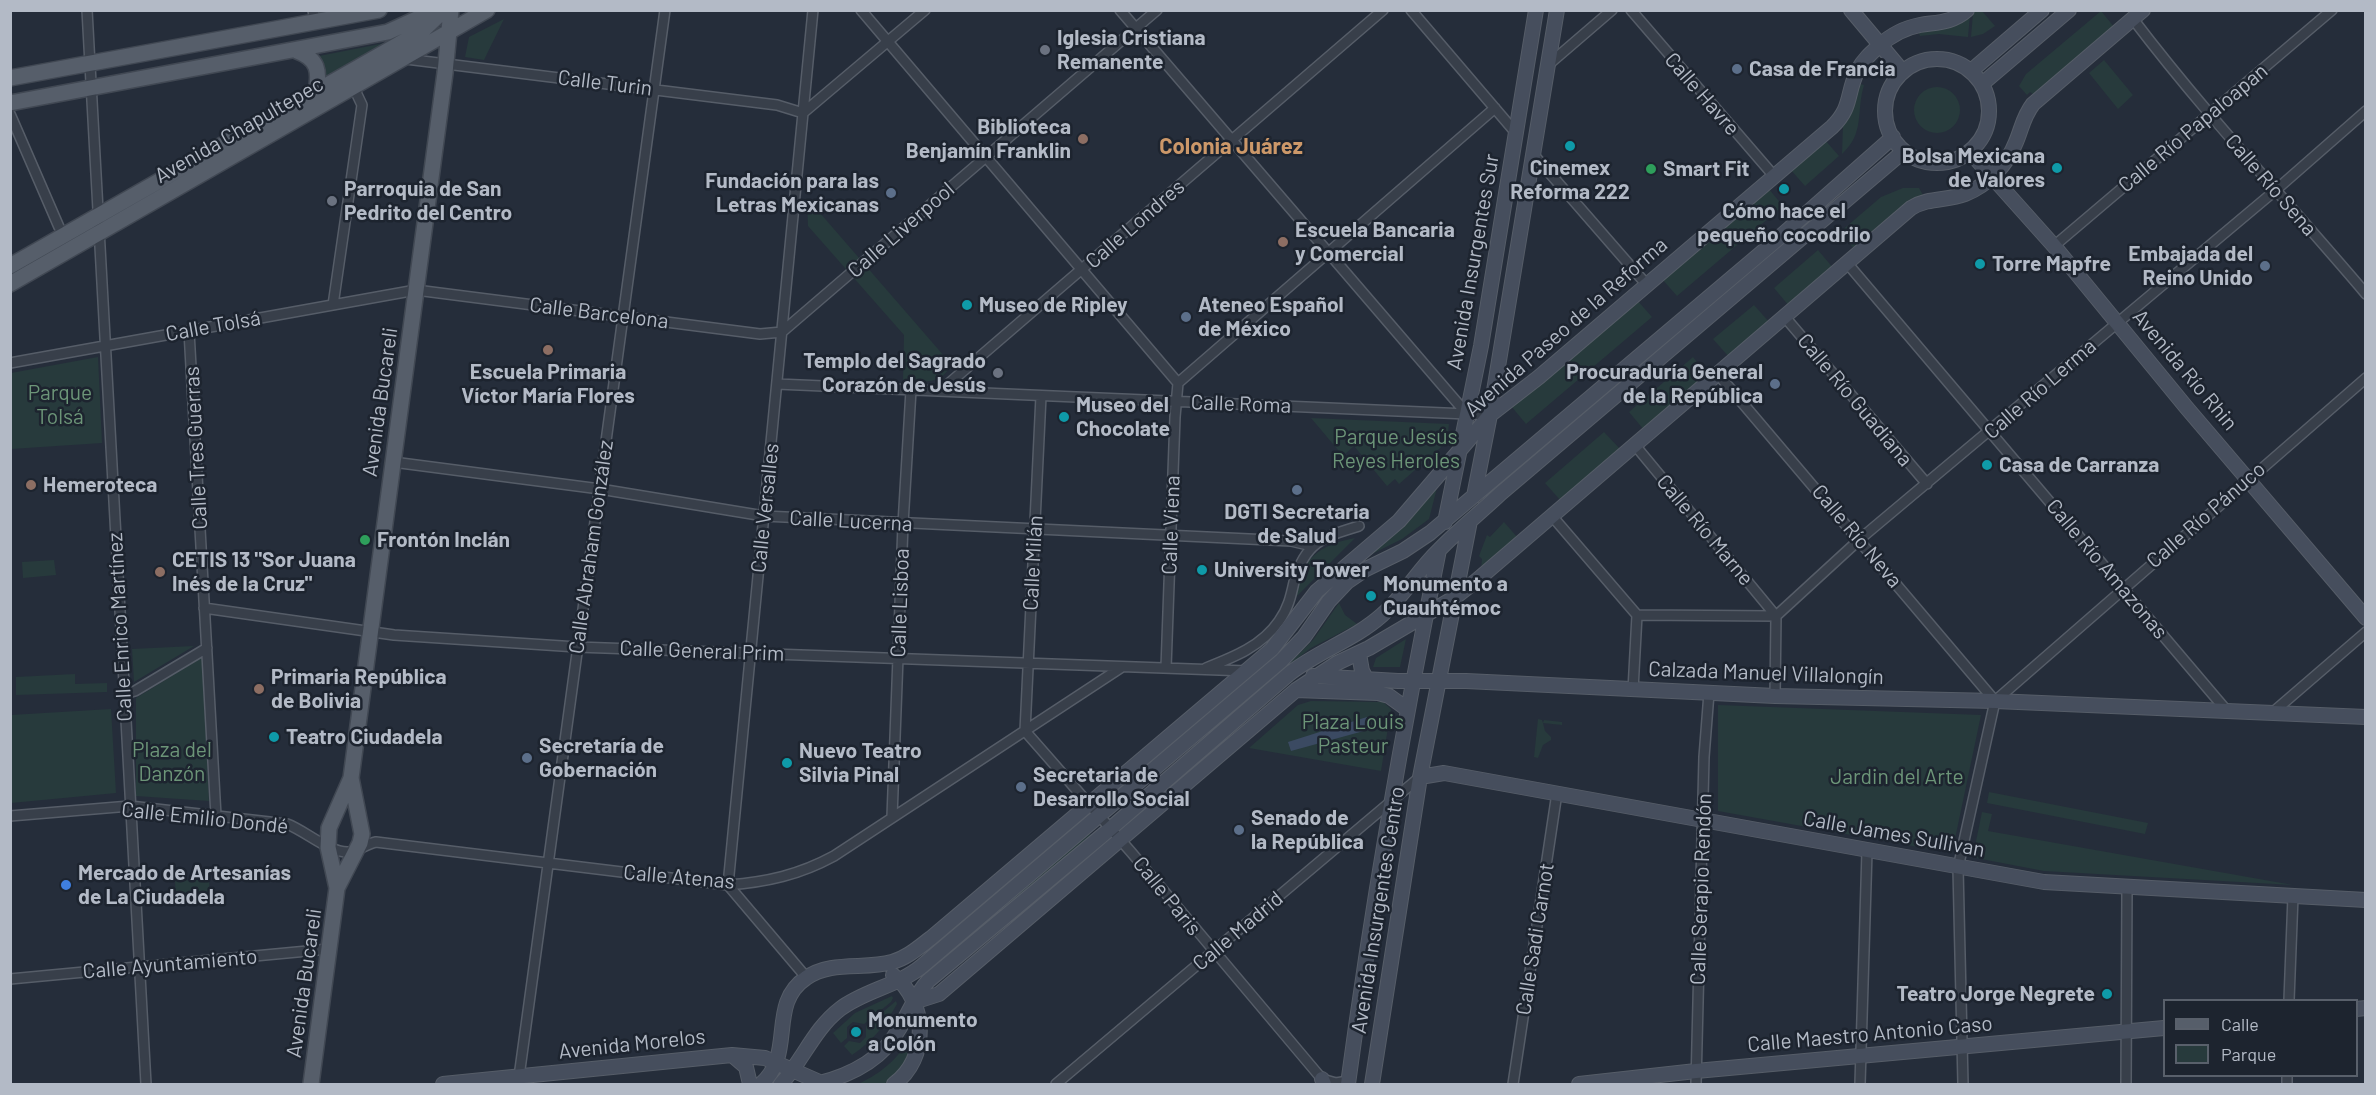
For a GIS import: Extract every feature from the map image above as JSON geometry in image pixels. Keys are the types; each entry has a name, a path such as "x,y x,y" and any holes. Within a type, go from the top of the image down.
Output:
{"main road":[{"path":"10,78 90,64 314,16 379,10"},
{"path":"10,103 297,51 388,32 436,10"},
{"name":"Avenida Chapultepec","path":"10,266 99,210 317,86 422,31 444,10"},
{"name":"Avenida Bucareli","path":"311,1084 337,888 328,847 331,821 351,778 447,63 451,10"},
{"name":"Avenida Chapultepec","path":"10,284 487,10"},
{"name":"Avenida Insurgentes Sur","path":"1445,520 1481,346 1536,10"},
{"name":"Avenida Insurgentes Sur","path":"1475,494 1557,10"},
{"path":"1851,10 1903,72"},
{"name":"Avenida Paseo de la Reforma","path":"806,977 830,969 880,964 904,957 924,944 1087,803 1247,671 1283,637 1308,601 1328,579 1375,542 1410,509 1490,415 1647,285 1841,118 1847,108 1857,71 1865,58 1896,33 1920,25 1954,20 1967,10"},
{"path":"1971,71 2042,10"},
{"path":"1982,84 2068,10"},
{"path":"914,1002 939,994 1296,690 1337,663 1359,654 1454,598 1920,203 1964,195 1992,177 2004,165 2012,151 2024,116 2033,104 2138,15"},
{"path":"297,51 305,54 316,64 317,86"},
{"path":"1941,59 1956,62 1971,71 1982,84 1990,111 1987,126 1980,141 1970,152 1950,161 1930,162 1904,151 1893,137 1886,119 1886,104 1890,89 1903,72 1926,60 1941,59"},
{"path":"781,1084 793,1071 814,1035 827,1020 865,994 918,969 1269,672 1304,637 1329,602 1347,582 1430,533 1773,243 1893,137"},
{"path":"821,1084 860,1068 882,1051 898,1032 919,991 928,981 1110,829 1289,674 1321,651 1360,632 1381,616 1400,598 1439,549 1469,522 1904,151"},
{"name":"Avenida Río Rhin","path":"1970,152 2054,246 2366,618"},
{"name":"Avenida Chapultepec","path":"10,254 59,227 99,210"},
{"name":"Avenida Insurgentes Centro","path":"1372,1084 1420,777 1475,494"},
{"name":"Avenida Insurgentes Centro","path":"1348,1083 1407,709 1445,520"},
{"path":"1359,654 1362,671 1367,680"},
{"name":"Calzada Manuel Villalongín","path":"1247,671 1367,680 1438,680 1775,696 1995,701 2366,717"},
{"path":"1296,690 1378,693 1389,696 1407,709"},
{"name":"Calle James Sullivan","path":"1420,777 1444,773 2044,882 2366,900"},
{"name":"Avenida Bucareli","path":"337,888 360,843 362,824 351,778"},
{"path":"880,964 899,979 914,1002 920,1030 916,1058 910,1070 894,1084"},
{"path":"761,1084 768,1079 777,1063 782,1044 783,1011 793,991 806,977"},
{"name":"Calle Maestro Antonio Caso","path":"1579,1084 1696,1078 1861,1055 2163,1028"},
{"path":"732,1055 746,1067 750,1084"},
{"name":"Avenida Morelos","path":"442,1084 518,1081 732,1055 754,1056 777,1063 821,1084"}],"street":[{"name":"Calle Enrico Martínez","path":"87,10 146,1084"},
{"name":"Calle Abraham González","path":"518,1081 665,10"},
{"name":"Calle Versalles","path":"728,885 813,10"},
{"path":"861,10 1178,383 1495,108"},
{"path":"803,113 925,10"},
{"path":"1120,10 1467,414"},
{"name":"Calle Liverpool","path":"782,332 1157,10"},
{"name":"Calle Londres","path":"940,391 1383,10"},
{"path":"1411,10 1516,133"},
{"path":"1548,65 1612,10"},
{"name":"Calle Havre","path":"1631,10 1774,176"},
{"name":"Calle Río Papaloapan","path":"2054,246 2332,10"},
{"name":"Calle Río Sena","path":"2138,15 2209,114 2277,189 2366,294"},
{"name":"Calle Turin","path":"405,58 777,105 803,113"},
{"path":"333,305 362,105 354,88"},
{"name":"Calle Río Lerma","path":"1776,616 1860,540 1991,432 2366,111"},
{"path":"10,114 59,227"},
{"path":"2358,117 2366,127"},
{"path":"1533,154 1647,285"},
{"name":"Calle Río Amazonas","path":"1847,263 2227,711"},
{"name":"Calle Tolsá","path":"10,363 416,290"},
{"name":"Calle Barcelona","path":"416,290 760,334 782,332"},
{"name":"Calle Río Guadiana","path":"1784,316 1927,484"},
{"name":"Calle Tres Guerras","path":"189,331 216,816"},
{"name":"Calle Río Neva","path":"1717,373 1995,701"},
{"name":"Calle Río Pánuco","path":"1995,701 2248,478 2366,378"},
{"name":"Calle Viena","path":"1166,668 1175,401 1178,383"},
{"name":"Calle Roma","path":"777,384 1490,415"},
{"name":"Calle Lisboa","path":"892,817 903,524 911,390"},
{"name":"Calle Milán","path":"1025,731 1041,396"},
{"name":"Calle Río Marne","path":"1634,444 1776,616"},
{"name":"Calle Lucerna","path":"393,462 600,489 764,516 1291,541 1312,546"},
{"path":"1552,516 1637,615 1633,690"},
{"path":"1204,669 1241,654 1268,634 1286,610 1299,568 1312,546 1330,536 1359,526"},
{"name":"Calle General Prim","path":"204,608 370,633 578,647 1166,668"},
{"path":"1637,615 1776,616 1775,696"},
{"path":"2272,713 2366,632"},
{"path":"124,694 135,691 207,648"},
{"name":"Calle Atenas","path":"357,850 376,842 728,885 789,876 812,868 1122,667"},
{"name":"Calzada Manuel Villalongín","path":"1166,668 1247,671"},
{"name":"Calle Serapio Rendón","path":"1696,1078 1704,757 1709,693"},
{"path":"1963,1084 1958,868 1995,701"},
{"name":"Calle Paris","path":"1025,731 1120,840 1323,1082 1348,1083"},
{"name":"Calle Madrid","path":"1056,1084 1420,777"},
{"name":"Calle Sadi Carnot","path":"1513,1084 1557,793"},
{"name":"Calle Emilio Dondé","path":"10,816 130,806 287,824 338,851 357,850"},
{"path":"1860,1084 1867,851"},
{"path":"728,885 806,977"},
{"path":"2126,1084 2127,887"},
{"path":"2289,999 2293,896"},
{"name":"Calle Ayuntamiento","path":"10,979 329,949"}],"green space":[{"path":"1982,11 1995,26 1983,34 1971,37 1973,13"},
{"path":"2101,11 2115,28 2034,95 2030,92 2027,95 2019,86 2026,74"},
{"path":"1970,15 1968,37 1939,34 1920,36 1918,31 1951,27"},
{"path":"504,19 484,60 465,57 469,37"},
{"path":"385,43 325,78 319,56"},
{"path":"2104,60 2133,95 2118,109 2089,73"},
{"path":"1860,84 1864,85 1857,130 1842,154 1843,124"},
{"path":"1937,87 1953,94 1960,110 1953,126 1937,133 1921,126 1914,110 1921,94"},
{"path":"1825,140 1839,156 1805,186 1790,169"},
{"path":"1768,188 1783,206 1677,296 1662,279"},
{"path":"1903,188 1919,188 1923,195 1855,250 1840,232 1881,197"},
{"path":"807,198 951,364 943,376 931,381 903,381 904,335 808,226"},
{"path":"1818,250 1834,269 1789,306 1774,288"},
{"path":"1637,300 1652,317 1526,424 1511,406"},
{"path":"1754,305 1770,323 1729,357 1713,339"},
{"name":"Parque Tolsá","path":"98,357 102,443 11,449 11,373"},
{"path":"1693,357 1708,376 1644,430 1629,412"},
{"name":"Parque Jesús Reyes Heroles","path":"1311,418 1449,424 1447,442 1399,484 1395,479 1387,486 1354,446 1343,456"},
{"path":"1604,432 1621,450 1561,501 1545,483"},
{"path":"1439,480 1429,519 1402,539 1366,557"},
{"path":"1504,522 1518,538 1481,569 1482,559 1479,556 1487,535 1490,537"},
{"path":"1355,538 1296,597 1302,573 1314,556 1331,545"},
{"path":"54,560 56,575 23,578 22,562"},
{"path":"1339,603 1345,615 1357,624 1311,648 1286,667 1313,640"},
{"path":"1406,639 1400,667 1373,667 1376,658"},
{"path":"194,646 134,682 132,649"},
{"name":"Plaza del Danzón","path":"203,657 209,801 136,796 136,698"},
{"path":"75,674 75,684 107,683 107,692 16,695 16,677"},
{"name":"Plaza Louis Pasteur","path":"1311,701 1383,702 1391,709 1381,771 1249,748 1298,705"},
{"name":"Jardin del Arte","path":"1718,705 1981,715 1952,853 1718,811"},
{"path":"111,709 116,793 11,803 11,715"},
{"path":"1538,719 1542,720 1551,740 1543,745 1538,758 1534,757"},
{"path":"1544,720 1562,722 1562,725 1543,723"},
{"path":"1989,792 2148,823 2145,834 1987,803"},
{"path":"1982,812 1992,814 1988,831 2293,885 2044,871 1976,858 1973,856"},
{"path":"1089,833 1091,835 928,973 927,971"},
{"path":"209,879 210,900 176,902 175,881"},
{"path":"892,996 891,1002 864,1024 853,1022 847,1027 847,1038 841,1043 833,1033 855,1013"},
{"path":"896,1001 897,1004 878,1032 852,1055 844,1046 849,1041 860,1043 866,1037 866,1026"},
{"path":"914,1031 912,1047 906,1062 896,1075 883,1084 858,1084 890,1063 903,1049"}],"water":[{"path":"1367,717 1371,729 1291,751 1288,742"}],"place":[{"name":"Iglesia Cristiana Remanente","path":"1045,50"},
{"name":"Casa de Francia","path":"1737,69"},
{"name":"Biblioteca Benjamín Franklin","path":"1083,139"},
{"name":"Cinemex Reforma 222","path":"1570,146"},
{"name":"Bolsa Mexicana de Valores","path":"2057,168"},
{"name":"Smart Fit","path":"1651,169"},
{"name":"Cómo hace el pequeño cocodrilo","path":"1784,189"},
{"name":"Fundación para las Letras Mexicanas","path":"891,193"},
{"name":"Parroquia de San Pedrito del Centro","path":"332,201"},
{"name":"Escuela Bancaria y Comercial","path":"1283,242"},
{"name":"Torre Mapfre","path":"1980,264"},
{"name":"Embajada del Reino Unido","path":"2265,266"},
{"name":"Museo de Ripley","path":"967,305"},
{"name":"Ateneo Español de México","path":"1186,317"},
{"name":"Escuela Primaria Víctor María Flores","path":"548,350"},
{"name":"Templo del Sagrado Corazón de Jesús","path":"998,373"},
{"name":"Procuraduría General de la República","path":"1775,384"},
{"name":"Museo del Chocolate","path":"1064,417"},
{"name":"Casa de Carranza","path":"1987,465"},
{"name":"Hemeroteca","path":"31,485"},
{"name":"DGTI Secretaria de Salud","path":"1297,490"},
{"name":"Frontón Inclán","path":"365,540"},
{"name":"University Tower","path":"1202,570"},
{"name":"CETIS 13 \"Sor Juana Inés de la Cruz\"","path":"160,572"},
{"name":"Monumento a Cuauhtémoc","path":"1371,596"},
{"name":"Primaria República de Bolivia","path":"259,689"},
{"name":"Teatro Ciudadela","path":"274,737"},
{"name":"Secretaría de Gobernación","path":"527,758"},
{"name":"Nuevo Teatro Silvia Pinal","path":"787,763"},
{"name":"Secretaria de Desarrollo Social","path":"1021,787"},
{"name":"Senado de la República","path":"1239,830"},
{"name":"Mercado de Artesanías de La Ciudadela","path":"66,885"},
{"name":"Teatro Jorge Negrete","path":"2107,994"},
{"name":"Monumento a Colón","path":"856,1032"}],"district":[{"name":"Colonia Juárez","path":"1231,147"}]}
